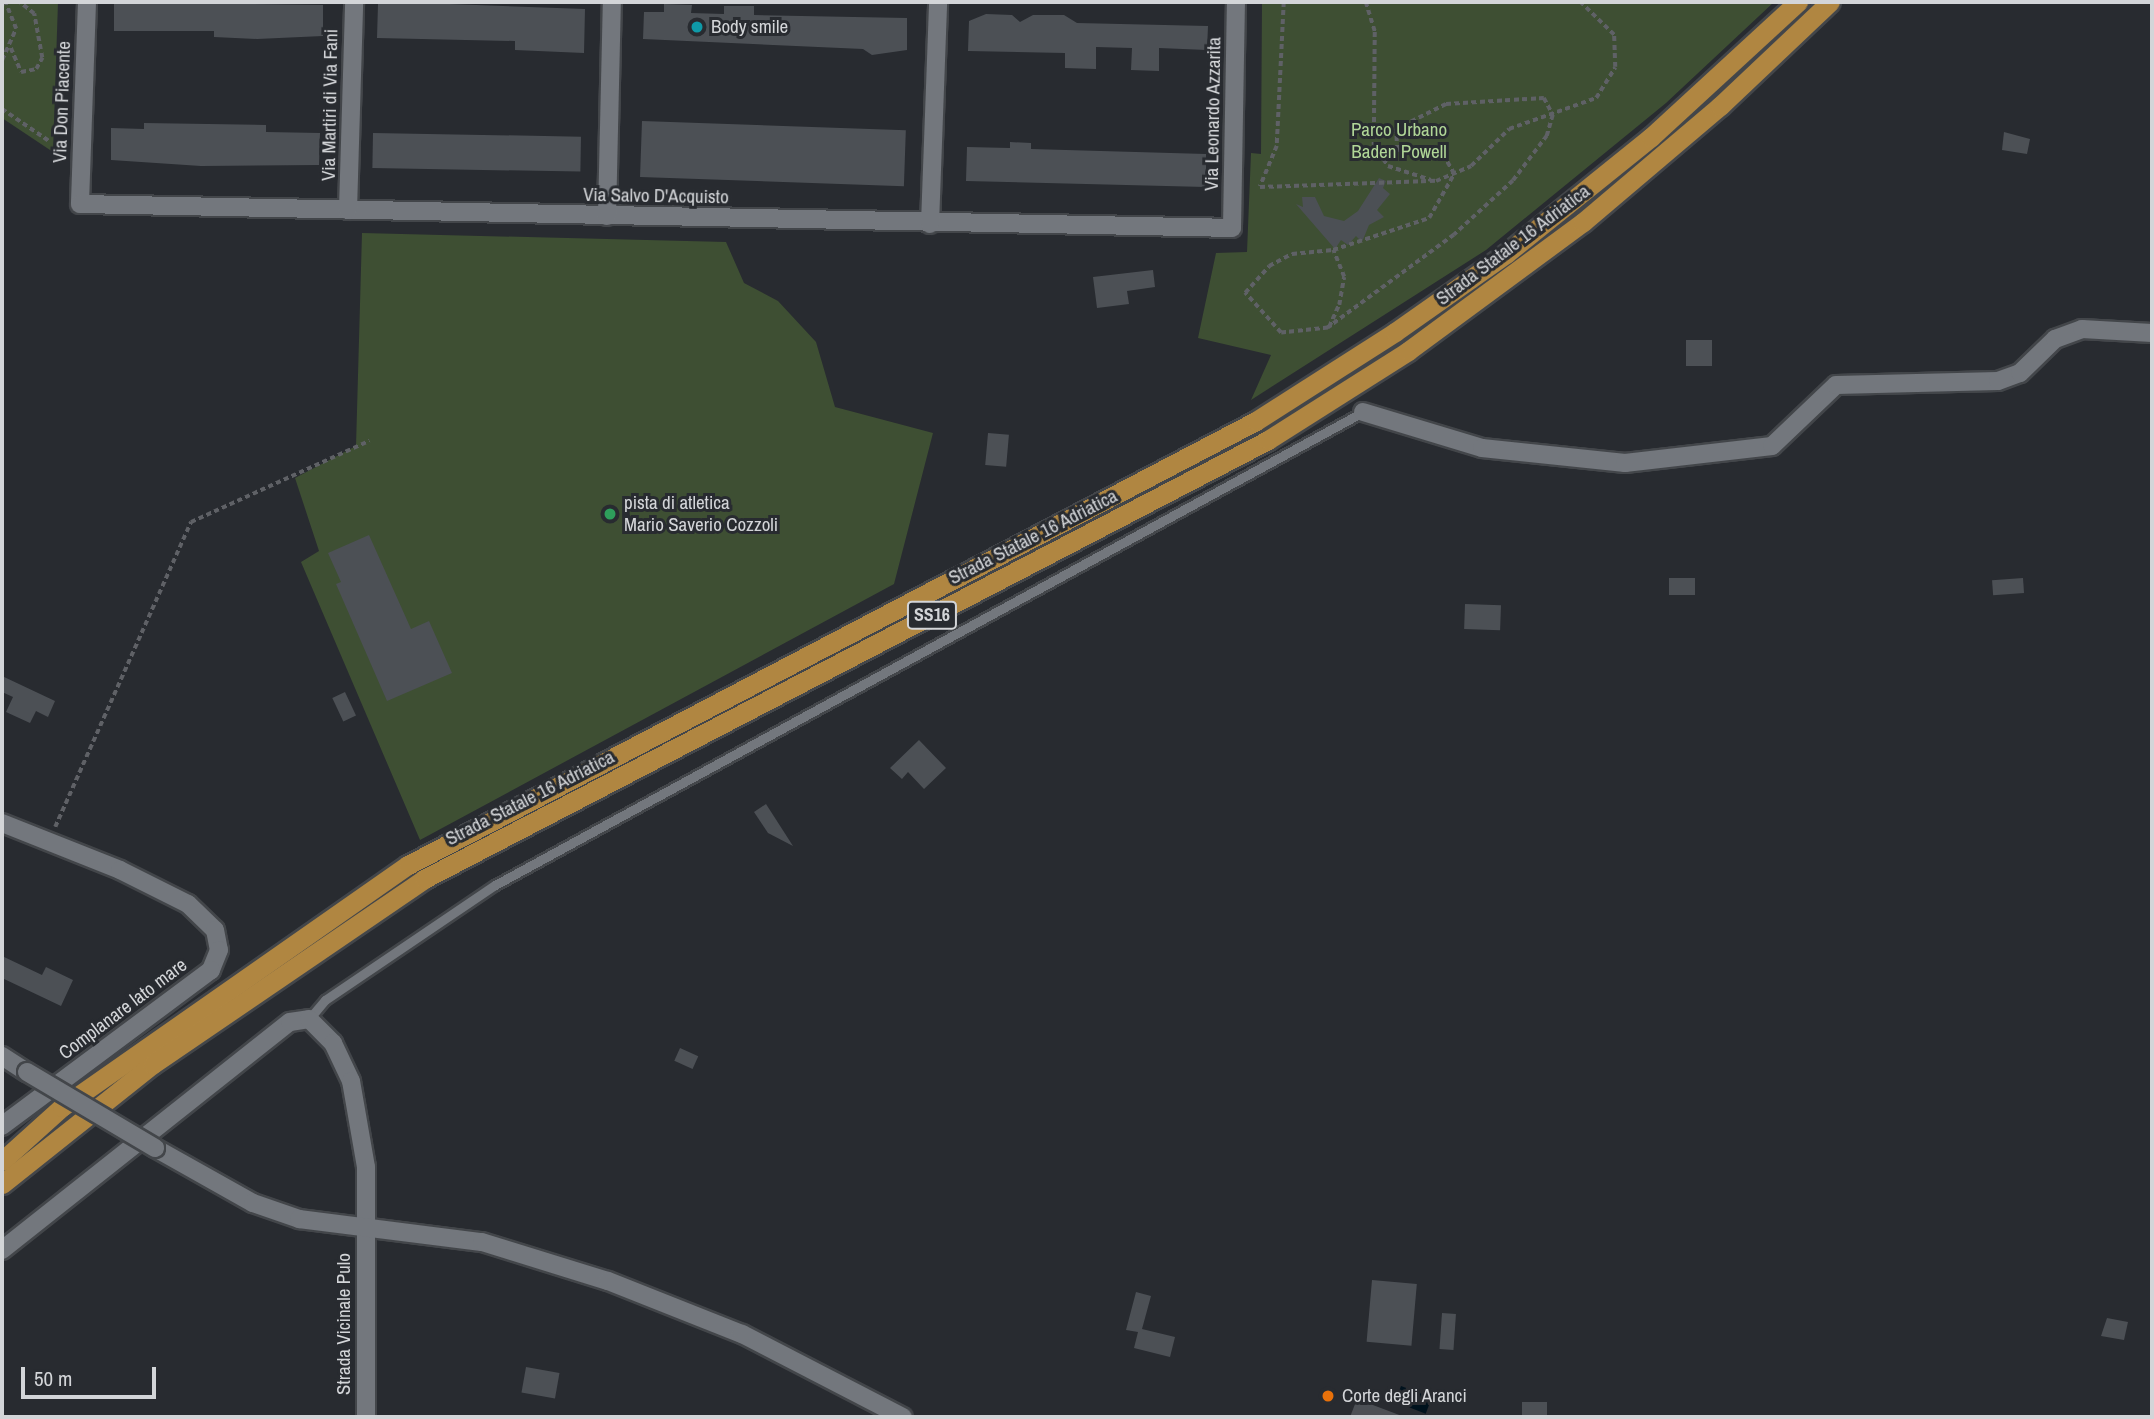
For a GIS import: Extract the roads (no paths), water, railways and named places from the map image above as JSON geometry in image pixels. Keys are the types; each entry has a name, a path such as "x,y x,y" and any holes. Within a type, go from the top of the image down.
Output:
{"highway":[{"name":"Strada Statale 16 Adriatica","path":"2,1161 62,1107 408,865 1256,421 1395,332 1506,254 1641,145 1798,2"},
{"name":"Strada Statale 16 Adriatica","path":"2,1184 153,1064 424,879 1268,440 1396,359 1593,214 1720,106 1830,2"}],"street":[{"name":"Via Don Piacente","path":"80,204 87,2"},
{"name":"Via Martiri di Via Fani","path":"348,210 354,2"},
{"path":"607,216 612,2"},
{"path":"930,224 938,2"},
{"name":"Via Leonardo Azzarita","path":"1232,228 1236,2"},
{"name":"Via Salvo D'Acquisto","path":"80,204 930,224 1232,228"},
{"path":"1363,412 1482,448 1625,463 1772,446 1836,385 1998,381 2020,373 2055,339 2082,330 2152,333"},
{"name":"Complanare lato mare","path":"2,823 188,904 215,930 219,950 211,970 2,1126"},
{"path":"2,1250 290,1022 309,1019"},
{"name":"Strada Vicinale Pulo","path":"309,1019 333,1044 351,1081 366,1167 366,1417"},
{"path":"2,1056 253,1203 299,1219 365,1230 482,1242 608,1281 742,1335 903,1417"}],"lane":[{"path":"309,1019 325,1000 495,884 1363,412"}],"water":[{"path":"1401,1386 1432,1398 1426,1414 1395,1402"}],"place":[{"name":"Body smile","path":"697,27"},
{"name":"pista di atletica Mario Saverio Cozzoli","path":"610,514"},
{"name":"Corte degli Aranci","path":"1328,1396"}],"park label":[{"name":"Parco Urbano Baden Powell","path":"1399,141"}]}
